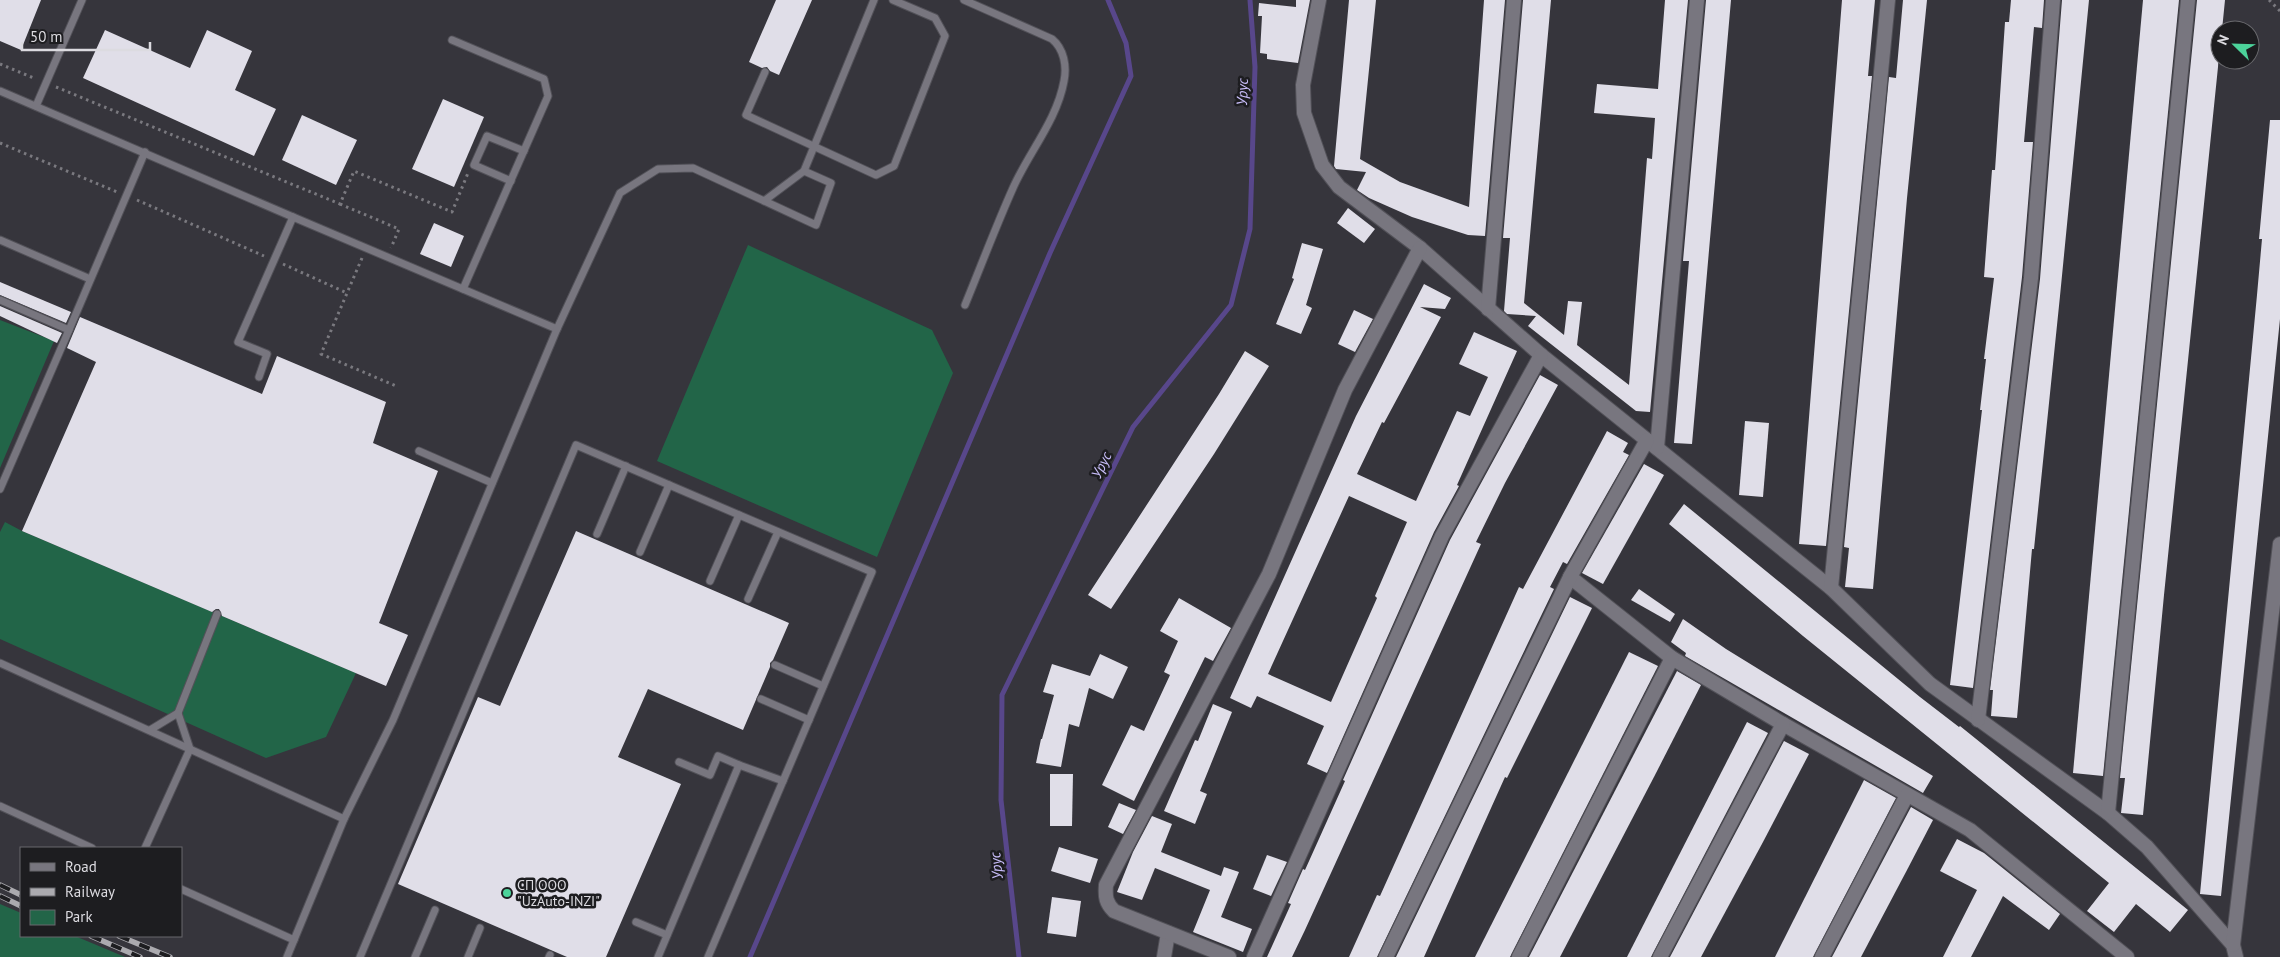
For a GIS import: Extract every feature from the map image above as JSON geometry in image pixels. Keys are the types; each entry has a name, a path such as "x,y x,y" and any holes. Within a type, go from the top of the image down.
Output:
{"street":[{"path":"1319,0 1303,85 1304,113 1322,165 1339,187 1420,248 1541,355 1831,588 1930,684 2108,814 2147,847 2234,951"},
{"path":"1488,309 1514,0"},
{"path":"1386,957 1570,577 1652,444 1697,0"},
{"path":"1831,588 1888,0"},
{"path":"1978,720 2031,278 2052,0"},
{"path":"2108,814 2188,0"},
{"path":"1229,957 1114,911 1105,896 1106,885 1269,574 1345,390 1420,248"},
{"path":"1254,957 1442,536 1541,355"},
{"path":"2234,951 2280,544"},
{"path":"1570,577 1672,658 1783,724 1970,830 2127,957"},
{"path":"1519,957 1672,658"},
{"path":"1660,957 1783,724"},
{"path":"1822,957 1907,795"},
{"path":"1164,957 1168,934"}],"lane":[{"path":"36,106 82,0"},
{"path":"764,201 804,171 874,0"},
{"path":"765,72 746,115 876,174 894,166 945,36 935,18 893,0"},
{"path":"964,0 1052,39 1060,50 1066,70 1056,106 1013,186 965,305"},
{"path":"452,40 544,79 548,96 463,290"},
{"path":"0,91 145,152 293,218 557,329"},
{"path":"511,181 474,165 487,136 524,151"},
{"path":"0,489 145,152"},
{"path":"287,957 344,819 393,720 557,329 620,193 658,170 693,168 816,225 831,183 804,171"},
{"path":"259,377 267,354 238,342 293,218"},
{"path":"0,240 90,279"},
{"path":"0,300 69,330"},
{"path":"360,957 576,445 872,572 708,957"},
{"path":"419,451 492,483"},
{"path":"597,534 626,466"},
{"path":"640,552 669,485"},
{"path":"710,581 739,515"},
{"path":"748,599 778,532"},
{"path":"150,730 178,713 217,614"},
{"path":"0,663 344,819"},
{"path":"775,665 823,686"},
{"path":"761,699 809,720"},
{"path":"145,847 190,749 178,713"},
{"path":"678,762 710,775 718,756 783,781"},
{"path":"658,957 739,765"},
{"path":"0,806 90,847"},
{"path":"182,889 294,940"},
{"path":"415,957 435,910"},
{"path":"636,922 667,935"},
{"path":"468,957 480,928"}],"path":[{"path":"2269,0 2280,10"},
{"path":"0,64 399,229 387,257"},
{"path":"0,143 347,293"},
{"path":"340,204 354,171 452,212 470,167"},
{"path":"366,248 321,354 396,386"}],"green space":[{"path":"748,245 932,330 953,373 877,557 657,461"},
{"path":"0,320 54,341 0,468"},
{"path":"5,522 22,531 356,673 326,737 266,758 0,639 0,532"},
{"path":"0,904 20,913 20,937 77,937 125,957 0,957"}],"building":[{"path":"0,0 41,0 21,50 0,41"},
{"path":"776,0 812,0 779,75 770,71 767,67 762,68 749,62"},
{"path":"1296,0 1310,0 1298,63 1267,59 1267,54 1260,53 1262,16 1258,16 1259,3 1296,7"},
{"path":"1349,0 1376,0 1360,159 1400,182 1469,207 1484,0 1505,0 1485,236 1468,235 1412,217 1369,198 1357,190 1366,172 1336,169 1334,166"},
{"path":"1523,0 1551,0 1524,303 1564,335 1568,301 1582,302 1577,345 1629,385 1647,158 1652,159 1655,118 1594,113 1597,84 1658,89 1665,0 1688,0 1650,412 1636,411 1528,326 1536,316 1507,314 1504,311 1510,238 1503,238"},
{"path":"1706,0 1731,0 1692,444 1674,443 1689,261 1683,261"},
{"path":"1842,0 1875,0 1868,76 1872,76 1826,546 1799,544"},
{"path":"1903,0 1927,0 1907,198 1873,589 1845,587 1849,548 1844,547 1889,77 1896,78"},
{"path":"2011,0 2044,0 2042,28 2034,27 2024,142 2033,142 2022,277 1973,688 1950,685 1982,410 1980,410 1986,359 1984,359 1994,278 1984,277 1992,170 1995,170 2005,22 2009,22"},
{"path":"2062,0 2089,0 2060,296 2034,549 2032,549 2017,718 1991,716 1993,690 1990,690 2040,279"},
{"path":"2143,0 2179,0 2103,776 2073,773"},
{"path":"2197,0 2225,0 2223,20 2210,20 2210,70 2218,70 2143,815 2121,813 2125,778 2120,778"},
{"path":"105,30 190,68 207,30 252,51 235,90 276,109 254,156 83,78"},
{"path":"443,99 484,117 454,187 412,169"},
{"path":"302,115 357,140 336,185 282,160"},
{"path":"2270,120 2280,120 2280,319 2221,896 2200,894 2257,295 2262,239 2259,239"},
{"path":"1348,208 1375,229 1364,243 1337,223"},
{"path":"434,223 464,236 451,267 420,254"},
{"path":"1302,243 1323,249 1306,305 1312,308 1301,334 1276,324 1294,279 1292,278"},
{"path":"0,282 71,312 66,323 0,295"},
{"path":"1424,284 1451,298 1445,309 1420,307 1441,317 1384,423 1382,422 1357,474 1416,501 1457,411 1470,416 1488,377 1459,364 1474,332 1517,351 1457,485 1459,486 1434,532 1327,773 1307,764 1324,726 1257,696 1251,708 1230,698 1356,416","holes":["1349,496 1407,522 1375,596 1377,598 1331,702 1268,674"]},
{"path":"0,306 62,333 57,343 0,316"},
{"path":"1354,310 1373,319 1355,352 1338,344"},
{"path":"80,317 262,394 277,356 386,402 373,443 438,471 379,623 408,635 386,686 222,616 219,609 212,612 22,531 96,362 67,348"},
{"path":"1245,351 1269,366 1214,454 1111,609 1088,595"},
{"path":"1540,375 1558,385 1505,483 1476,542 1481,544 1305,930 1292,957 1267,957 1291,904 1288,903 1345,781 1343,780 1450,540"},
{"path":"1745,421 1769,423 1763,497 1739,495"},
{"path":"1607,431 1628,443 1623,452 1629,455 1567,564 1563,562 1550,587 1554,589 1377,957 1349,957 1377,895 1380,896 1519,587 1523,589"},
{"path":"1644,464 1664,475 1603,584 1582,573"},
{"path":"1684,504 1920,697 1960,726 2188,910 2170,932 2136,904 2114,932 2087,911 2109,883 1803,636 1669,524"},
{"path":"576,531 789,623 770,663 743,730 648,689 618,757 681,784 606,957 567,957 398,884 478,697 500,706"},
{"path":"1639,589 1675,614 1670,622 1631,600"},
{"path":"1570,597 1592,608 1507,778 1505,777 1424,957 1396,957"},
{"path":"1179,598 1231,628 1213,661 1205,657 1134,801 1102,785 1131,725 1144,731 1170,675 1164,672 1178,641 1160,631"},
{"path":"1683,619 1726,649 1933,776 1923,793 1685,656 1686,653 1671,642"},
{"path":"1629,652 1658,666 1510,957 1475,957"},
{"path":"1100,654 1128,667 1113,699 1089,688 1079,727 1069,724 1061,767 1036,763 1054,695 1043,692 1052,664 1090,676"},
{"path":"1677,671 1701,685 1655,775 1560,957 1529,957"},
{"path":"1213,704 1232,712 1200,791 1207,794 1195,824 1164,811 1195,740 1198,741"},
{"path":"1747,722 1768,733 1651,957 1627,957"},
{"path":"1784,741 1809,754 1763,842 1701,957 1670,957"},
{"path":"1050,774 1073,774 1072,826 1050,826"},
{"path":"1864,780 1896,798 1813,957 1775,957"},
{"path":"1119,803 1136,810 1123,834 1108,827"},
{"path":"1911,807 1933,820 1907,870 1861,957 1832,957"},
{"path":"1152,816 1172,824 1161,852 1221,876 1224,867 1239,872 1221,917 1252,929 1243,952 1193,932 1210,890 1155,868 1142,900 1117,892 1133,852"},
{"path":"1957,839 1984,853 2060,914 2049,930 2003,896 1971,957 1943,957 1977,890 1940,871"},
{"path":"1059,847 1098,859 1090,883 1051,871"},
{"path":"1267,855 1287,862 1271,896 1253,889"},
{"path":"1052,897 1081,901 1076,937 1047,933"}],"waterway":[{"path":"750,957 1050,253 1131,76 1126,43 1108,0"},
{"name":"Урус","path":"1019,957 1001,800 1002,695 1133,427 1231,305 1250,229 1255,67 1250,0"}],"railway":[{"path":"0,885 20,895"},
{"path":"0,896 20,906"},
{"path":"93,937 140,957"},
{"path":"121,937 170,957"}],"place":[{"name":"СП ООО \"UzAuto-INZI\"","path":"507,893"}]}
